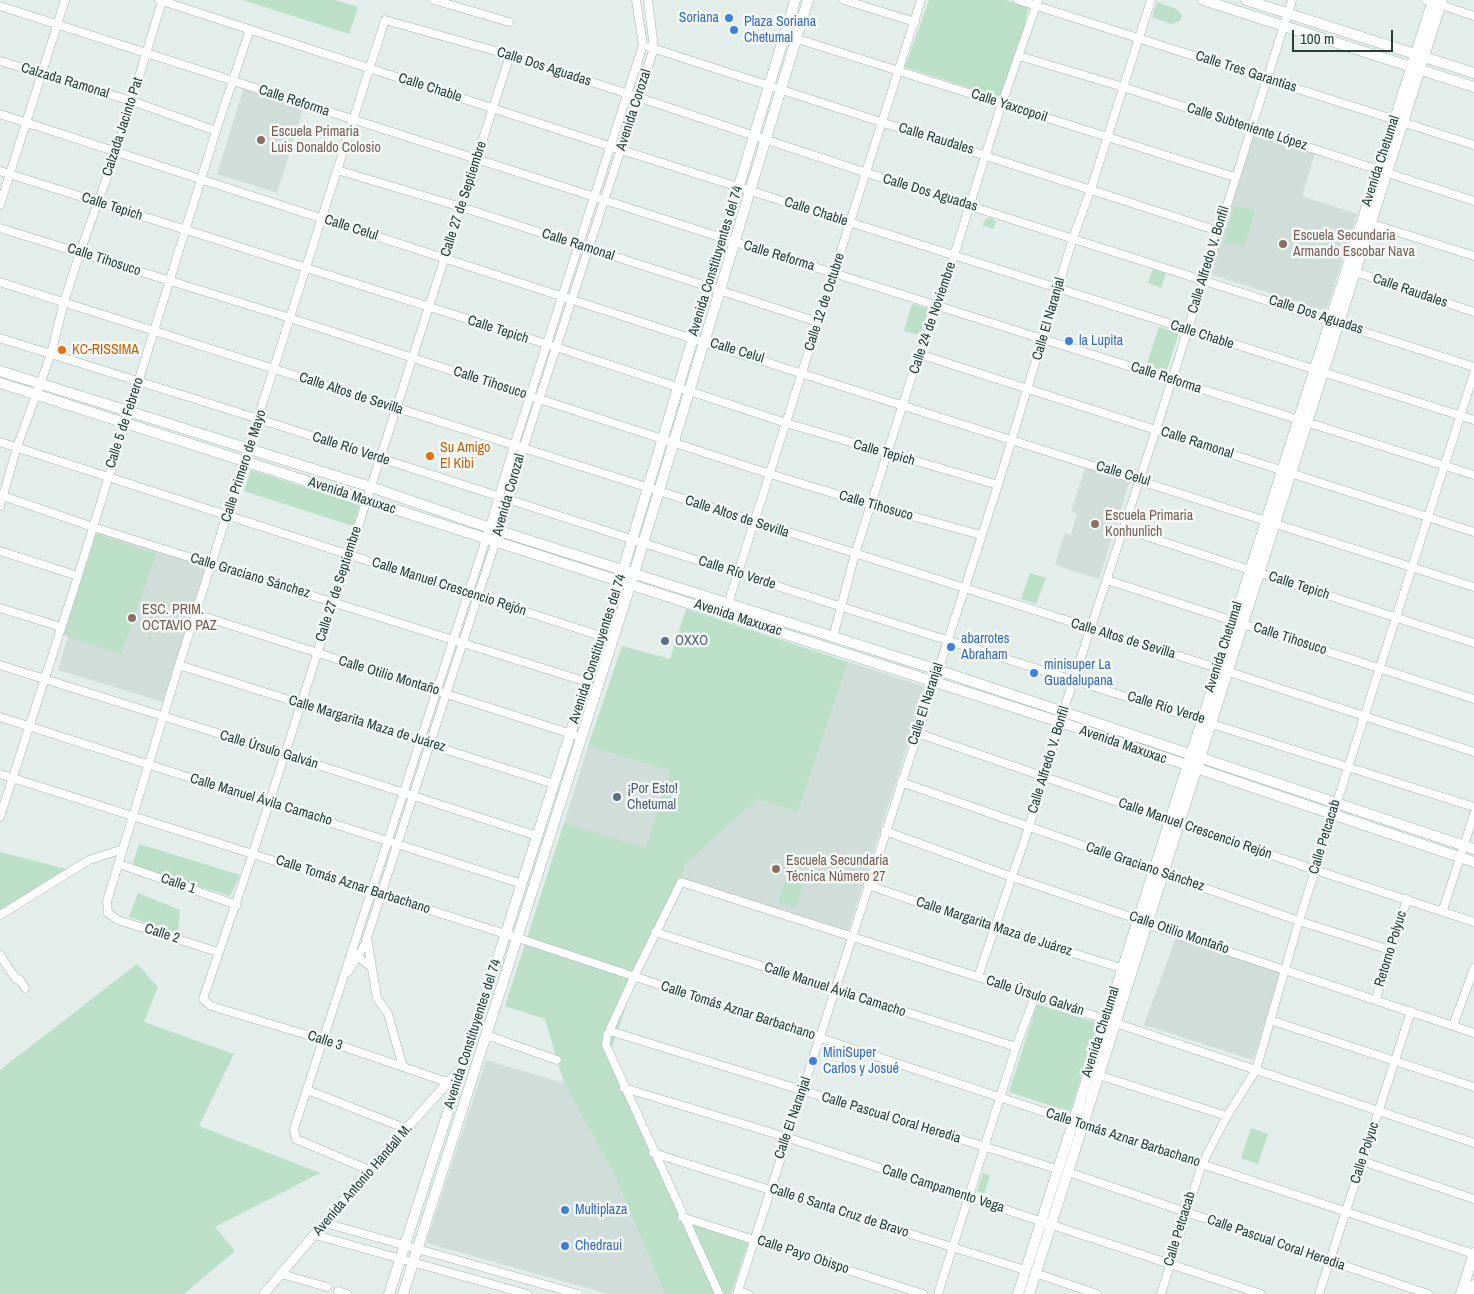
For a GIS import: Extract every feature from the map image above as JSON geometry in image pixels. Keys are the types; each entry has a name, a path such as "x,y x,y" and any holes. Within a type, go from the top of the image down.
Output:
{"main road":[{"name":"Avenida Constituyentes del 74","path":"389,1294 633,539 795,0"},
{"name":"Avenida Constituyentes del 74","path":"403,1294 644,543 808,0"},
{"path":"1203,0 1474,87"},
{"path":"1246,0 1474,73"},
{"name":"Avenida Chetumal","path":"1018,1294 1030,1272 1190,768 1420,56 1435,1"},
{"name":"Avenida Maxuxac","path":"0,371 371,487 493,535 620,580 633,578 728,604 938,670 1190,768 1474,862"},
{"name":"Avenida Maxuxac","path":"0,382 366,500 623,570 633,578 933,682 1194,756 1474,849"},
{"name":"Avenida Chetumal","path":"1078,1123 1098,1075 1122,968 1142,921"},
{"path":"1461,1294 1474,1253"},
{"name":"Avenida Chetumal","path":"1029,1294 1030,1272"},
{"path":"1471,1294 1474,1285"}],"street":[{"path":"0,205 65,0"},
{"name":"Calle Chable","path":"160,0 739,188 1058,288 1187,331 1474,420"},
{"name":"Calzada Jacinto Pat","path":"0,506 17,447 51,354 64,302 80,252 116,152 160,0"},
{"path":"434,0 509,22"},
{"name":"Avenida Corozal","path":"354,954 367,938 478,596 493,535 499,497 514,446 578,245 612,147 643,45 636,0"},
{"name":"Avenida Corozal","path":"369,1170 296,1139 294,1129 341,984 354,954 371,892 435,691 468,593 508,499 539,398 654,48 648,0"},
{"path":"844,0 915,22"},
{"name":"Calle 12 de Octubre","path":"728,604 921,0"},
{"name":"Calle Tres Garantías","path":"1018,0 1037,3 1139,38 1474,145"},
{"name":"Calle El Naranjal","path":"738,1292 786,1137 820,1038 885,831 998,485 1073,238 1092,189 1151,0"},
{"name":"Calle Alfredo V. Bonfil","path":"978,977 1029,827 1061,717 1156,430 1234,177 1292,0"},
{"path":"1435,1 1474,16"},
{"name":"Calle 24 de Noviembre","path":"833,637 855,554 919,354 938,306 1002,103 1037,3"},
{"name":"Calle Reforma","path":"0,6 735,242 1474,475"},
{"name":"Calle Dos Aguadas","path":"385,20 510,55 867,173 1474,367"},
{"name":"Calle Primero de Mayo","path":"108,913 107,901 150,766 179,665 250,449 385,20"},
{"name":"Calle 5 de Febrero","path":"0,817 78,576 216,131 250,29"},
{"name":"Calle Yaxcopoil","path":"785,35 1234,177"},
{"name":"Calle Raudales","path":"643,45 882,123 987,154 1218,231"},
{"name":"Calle 27 de Septiembre","path":"203,999 254,853 268,803 510,55"},
{"name":"Calle Subteniente López","path":"1019,56 1123,87 1474,201"},
{"name":"Calzada Ramonal","path":"0,61 132,101 216,131"},
{"name":"Calle Celul","path":"0,114 572,298 693,339 904,404 1474,587"},
{"name":"Calle Ramonal","path":"337,170 461,207 818,322"},
{"name":"Calle Tepich","path":"0,171 556,347 786,423 998,485"},
{"path":"1366,222 1474,256"},
{"name":"Calle Tihosuco","path":"0,228 290,318 770,474 981,535"},
{"name":"Calle Raudales","path":"1351,270 1474,312"},
{"name":"Calle Altos de Sevilla","path":"0,282 1222,670 1474,752"},
{"name":"Calle Río Verde","path":"0,338 1474,807"},
{"name":"Calle Ramonal","path":"919,354 1474,532"},
{"name":"Calle Petcacab","path":"1161,1294 1184,1213 1202,1164 1227,1116 1256,1070 1299,921 1474,373"},
{"name":"Calle Manuel Crescencio Rejón","path":"0,442 613,640"},
{"name":"Calle Graciano Sánchez","path":"2,495 93,527 587,682"},
{"name":"Calle Tepich","path":"1124,529 1474,643"},
{"path":"0,551 78,576"},
{"name":"Calle Tihosuco","path":"1107,580 1474,698"},
{"path":"0,608 61,627"},
{"name":"Calle Otilio Montaño","path":"196,614 582,737"},
{"name":"Calle Úrsulo Galván","path":"0,665 537,836"},
{"name":"Calle Margarita Maza de Juárez","path":"179,665 554,784"},
{"name":"Calle Manuel Ávila Camacho","path":"0,717 150,766 397,842 522,884"},
{"name":"Calle Manuel Crescencio Rejón","path":"917,733 1315,870 1443,910 1474,922"},
{"name":"Calle Tomás Aznar Barbachano","path":"0,774 506,934 1474,1253"},
{"name":"Calle Graciano Sánchez","path":"901,782 1299,921 1390,950"},
{"path":"546,810 558,813"},
{"path":"1443,910 1474,814"},
{"name":"Calle Otilio Montaño","path":"885,831 1012,877 1474,1033"},
{"path":"0,915 89,860 123,849"},
{"name":"Calle 1","path":"119,864 237,904"},
{"name":"Calle Úrsulo Galván","path":"655,932 681,882 978,977 1474,1143"},
{"name":"Calle Margarita Maza de Juárez","path":"868,885 995,929 1122,968"},
{"name":"Retorno Polyuc","path":"1376,999 1407,899"},
{"name":"Calle 2","path":"108,913 118,920 218,952"},
{"path":"655,932 610,1031 606,1045 682,1217 719,1294"},
{"name":"Calle Manuel Ávila Camacho","path":"655,932 835,991 1016,1047"},
{"path":"367,938 378,998 388,1014 403,1067"},
{"path":"354,954 372,968"},
{"path":"0,955 16,979 20,980 25,988"},
{"path":"1453,1026 1473,974"},
{"path":"938,1294 986,1148 1016,1047 1035,996"},
{"name":"Calle 3","path":"203,999 211,1006 324,1040 447,1082"},
{"name":"Calle Polyuc","path":"1319,1294 1411,1011"},
{"path":"1270,1020 1474,1087"},
{"name":"Calle Pascual Coral Heredia","path":"610,1031 1062,1171 1428,1294"},
{"path":"486,1035 557,1060"},
{"name":"Avenida Antonio Handall M.","path":"264,1294 369,1170 463,1066"},
{"path":"1098,1075 1227,1116"},
{"name":"Calle Campamento Vega","path":"624,1088 786,1137 1261,1294"},
{"path":"307,1090 407,1128"},
{"name":"Calle 6 Santa Cruz de Bravo","path":"653,1153 770,1188 1097,1294"},
{"path":"1362,1161 1474,1199"},
{"name":"Calle Payo Obispo","path":"682,1217 923,1294"},
{"path":"325,1223 578,1294"},
{"path":"315,1235 527,1294"},
{"path":"281,1274 327,1287"},
{"path":"338,1291 347,1294"},
{"path":"738,1292 748,1294"}],"shaded area":[{"name":"Escuela Primaria Luis Donaldo Colosio","path":"244,87 304,106 277,193 217,174"},
{"name":"Escuela Secundaria Armando Escobar Nava","path":"1253,133 1315,153 1302,196 1357,214 1326,311 1210,274"},
{"name":"Escuela Primaria Konhunlich","path":"1086,465 1130,480 1099,579 1055,565 1065,533 1071,535 1077,514 1071,512"},
{"name":"ESC. PRIM. OCTAVIO PAZ","path":"99,530 208,565 163,702 58,670"},
{"path":"848,662 926,687 848,931 680,878 687,863 758,799 798,812"},
{"name":"¡Por Esto! Chetumal","path":"588,746 670,771 646,849 564,823"},
{"path":"1176,937 1281,970 1253,1060 1144,1025"},
{"path":"486,1060 564,1083 613,1172 665,1294 608,1294 426,1243"}],"green space":[{"path":"243,0 335,0 358,7 349,34"},
{"path":"929,0 1006,0 1028,7 1021,51 1000,98 905,67"},
{"path":"1157,2 1176,9 1182,15 1180,21 1171,24 1152,17"},
{"path":"1235,205 1255,211 1244,247 1224,242"},
{"path":"991,217 996,222 993,229 982,225 986,219"},
{"path":"1154,266 1167,270 1161,288 1148,283"},
{"path":"912,304 929,309 920,335 904,331"},
{"path":"1159,327 1179,333 1166,372 1146,366"},
{"path":"251,470 360,505 353,526 244,491"},
{"path":"96,534 156,554 121,654 64,635"},
{"path":"1030,573 1046,578 1036,604 1021,599"},
{"path":"686,609 848,662 798,812 758,799 687,863 639,968 611,1050 685,1218 748,1243 731,1294 665,1294 613,1172 564,1083 545,1019 505,1006 564,823 646,848 670,771 588,746 622,646 670,659"},
{"path":"139,844 240,875 230,896 132,865"},
{"path":"0,852 70,870 0,918"},
{"path":"788,874 805,879 796,908 778,903"},
{"path":"138,893 180,910 178,934 129,917"},
{"path":"137,964 158,987 144,1022 234,1054 199,1126 320,1173 215,1227 235,1251 184,1294 0,1294 0,1070"},
{"path":"1037,1004 1098,1023 1070,1112 1009,1092"},
{"path":"1251,1128 1268,1134 1258,1164 1241,1158"},
{"path":"983,1173 990,1176 984,1194 977,1191"}],"place":[{"name":"Soriana","path":"729,18"},
{"name":"Plaza Soriana Chetumal","path":"734,30"},
{"name":"Escuela Primaria Luis Donaldo Colosio","path":"261,140"},
{"name":"Escuela Secundaria Armando Escobar Nava","path":"1283,244"},
{"name":"la Lupita","path":"1069,341"},
{"name":"KC-RISSIMA","path":"62,350"},
{"name":"Su Amigo El Kibi","path":"430,456"},
{"name":"Escuela Primaria Konhunlich","path":"1095,524"},
{"name":"ESC. PRIM. OCTAVIO PAZ","path":"132,618"},
{"name":"OXXO","path":"665,641"},
{"name":"abarrotes Abraham","path":"951,647"},
{"name":"minisuper La Guadalupana","path":"1034,673"},
{"name":"¡Por Esto! Chetumal","path":"617,797"},
{"name":"Escuela Secundaria Técnica Número 27","path":"776,869"},
{"name":"MiniSuper Carlos y Josué","path":"813,1061"},
{"name":"Multiplaza","path":"565,1210"},
{"name":"Chedraui","path":"565,1246"}]}
